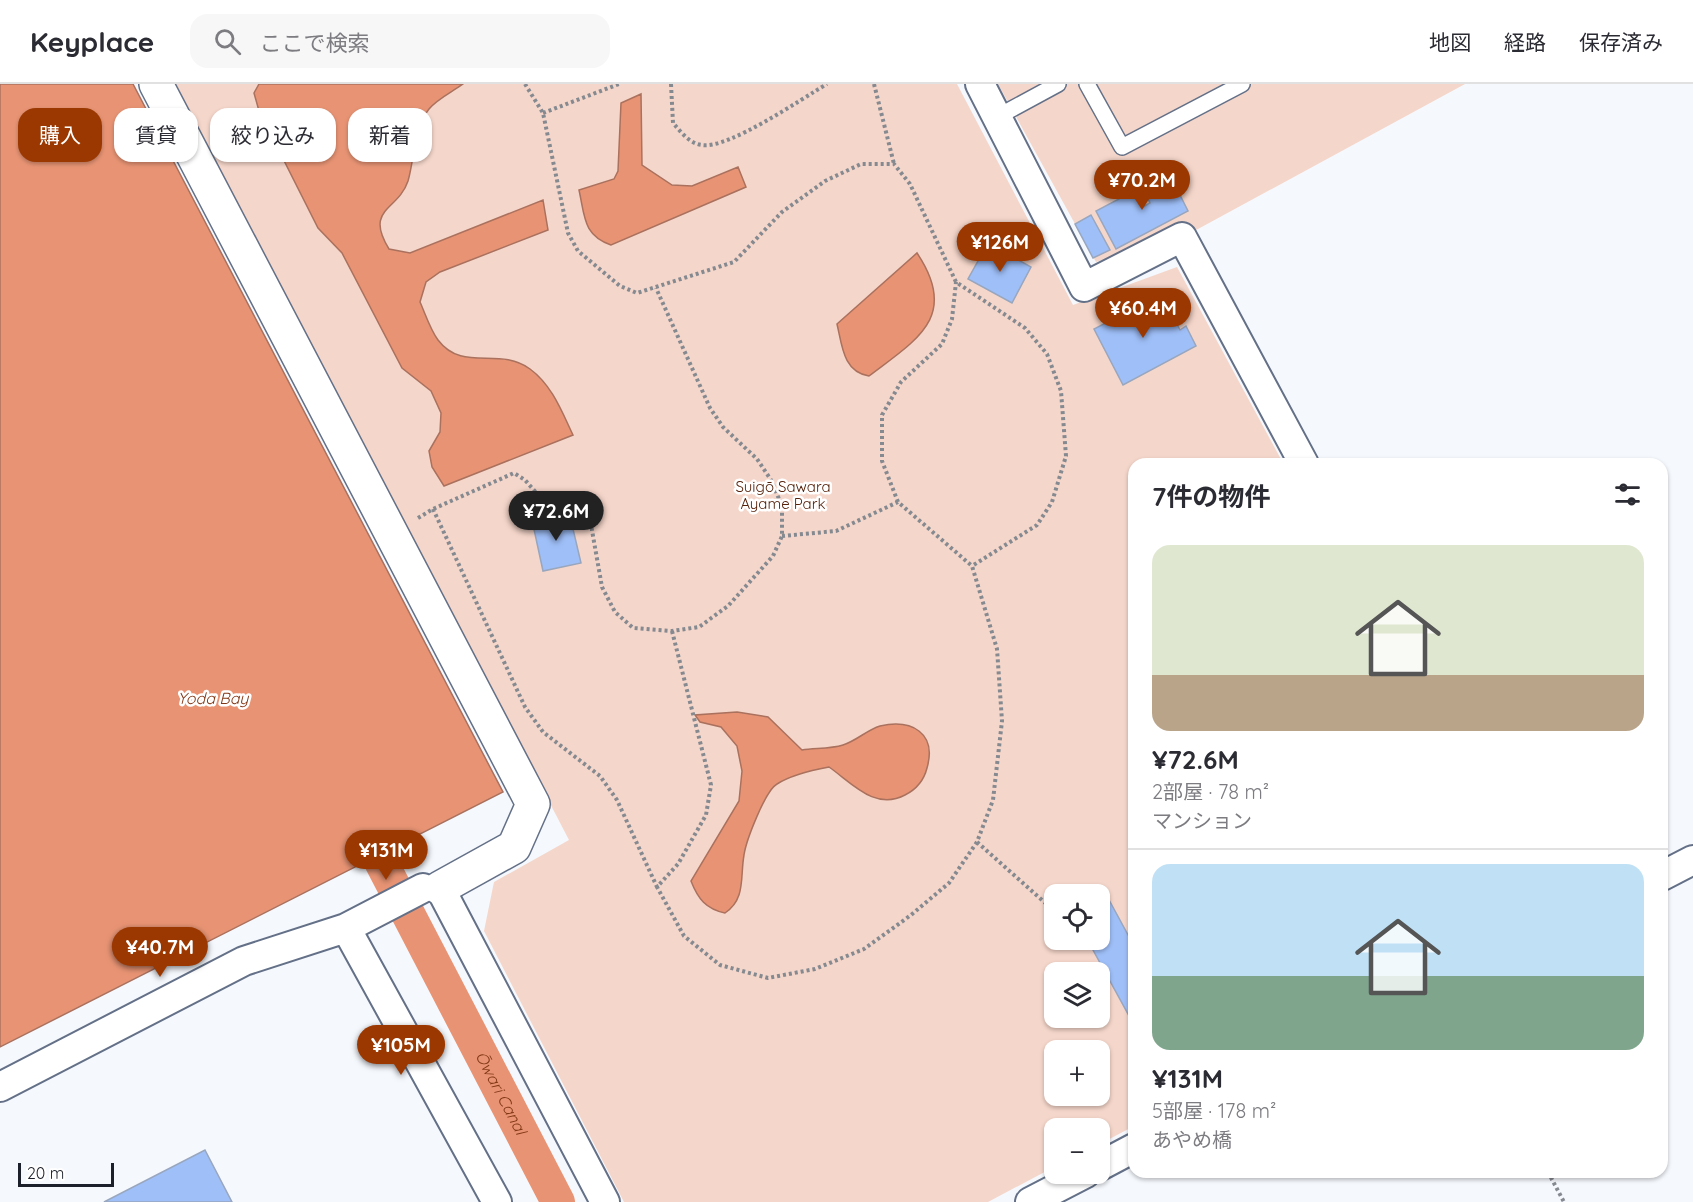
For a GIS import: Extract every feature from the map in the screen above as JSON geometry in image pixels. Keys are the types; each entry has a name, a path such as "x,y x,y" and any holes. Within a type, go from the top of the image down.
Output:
{"street":[{"path":"0,1087 244,961 358,921 432,888 514,847 533,804 156,84"},
{"path":"980,84 1084,287 1182,237 1301,458"},
{"path":"1668,873 1693,860"},
{"path":"432,888 604,1202"},
{"path":"358,921 497,1202"},
{"path":"1110,1161 1128,1151"},
{"path":"1030,1202 1065,1184"}],"lane":[{"path":"997,117 1058,84"},
{"path":"1087,84 1122,147 1242,84"}],"path":[{"path":"525,84 543,113 568,233 578,250 620,286 637,293 734,262 782,212 825,181 861,164 894,164"},
{"path":"543,113 619,84"},
{"path":"671,84 673,123 687,138 702,145 727,142 827,84"},
{"path":"874,84 894,164 910,184 956,282 1025,328 1047,354 1061,391 1066,456 1052,502 1037,525 972,566"},
{"path":"433,508 525,707 543,732 600,776 611,792 657,887 684,936 720,965 768,978 815,969 864,948 911,915 949,883 977,842 993,800 1002,721 997,649 972,566 898,502 882,460 882,415 901,382 942,344 952,319 956,282"},
{"path":"392,535 433,508 514,473 525,480 539,496 572,499 583,507 590,519 602,587 615,612 633,628 672,631 699,627 728,606 773,556 782,537 782,506 771,480 757,459 723,428 710,408 656,288"},
{"path":"782,537 836,531 898,502"},
{"path":"657,887 678,864 706,815 711,784 672,631"},
{"path":"977,842 1044,902"},
{"path":"1551,1178 1564,1202"}],"green space":[{"name":"Suigō Sawara Ayame Park","path":"176,84 957,84 1073,305 1177,267 1280,458 1128,458 1128,1129 1110,1139 1110,1118 1044,1118 1044,1172 988,1202 624,1202 484,931 494,882 569,840 217,162 336,162 336,108 210,108 210,149 198,126 198,108 188,108"},
{"path":"998,84 1465,84 1198,229 1096,262"}],"water":[{"name":"Yoda Bay","path":"0,84 133,84 146,108 114,108 114,162 174,162 503,792 0,1047"},
{"path":"259,84 463,84 430,108 348,108 348,162 412,162 408,181 403,191 381,217 382,236 389,249 410,253 543,200 548,230 440,272 426,282 420,302 435,336 448,350 470,358 506,359 538,375 556,399 573,435 444,486 432,467 429,451 440,432 441,413 431,391 402,368 342,253 318,228 285,162 336,162 336,108 258,108 254,93"},
{"path":"641,94 642,165 672,185 692,186 738,167 746,187 611,245 595,236 590,230 584,217 579,190 614,179 618,171 621,103"},
{"path":"917,253 929,275 934,294 933,311 927,325 902,351 869,376 860,373 854,369 845,356 837,324"},
{"path":"737,712 768,717 802,750 828,748 848,743 880,726 892,724 912,727 925,737 929,756 926,772 919,784 909,793 894,799 884,800 864,793 829,767 795,775 777,784 767,796 752,828 744,855 739,894 732,907 725,913 703,902 691,881 739,801 742,771 737,746 721,727 700,722 695,715"}],"building":[{"path":"1168,171 1188,211 1116,249 1096,211 1134,191 1143,207 1150,203 1141,185"},
{"path":"1091,215 1110,250 1093,258 1075,224"},
{"path":"988,243 1031,267 1012,303 968,279"},
{"path":"1161,294 1180,330 1186,326 1196,346 1123,385 1094,329"},
{"path":"569,512 581,563 543,571 532,520"},
{"path":"1110,902 1128,935 1128,1014 1110,981 1110,962 1100,962 1093,950 1110,950"},
{"path":"205,1150 232,1202 104,1202"}],"waterway":[{"name":"Ōwari Canal","path":"353,815 378,856 558,1202"}]}
